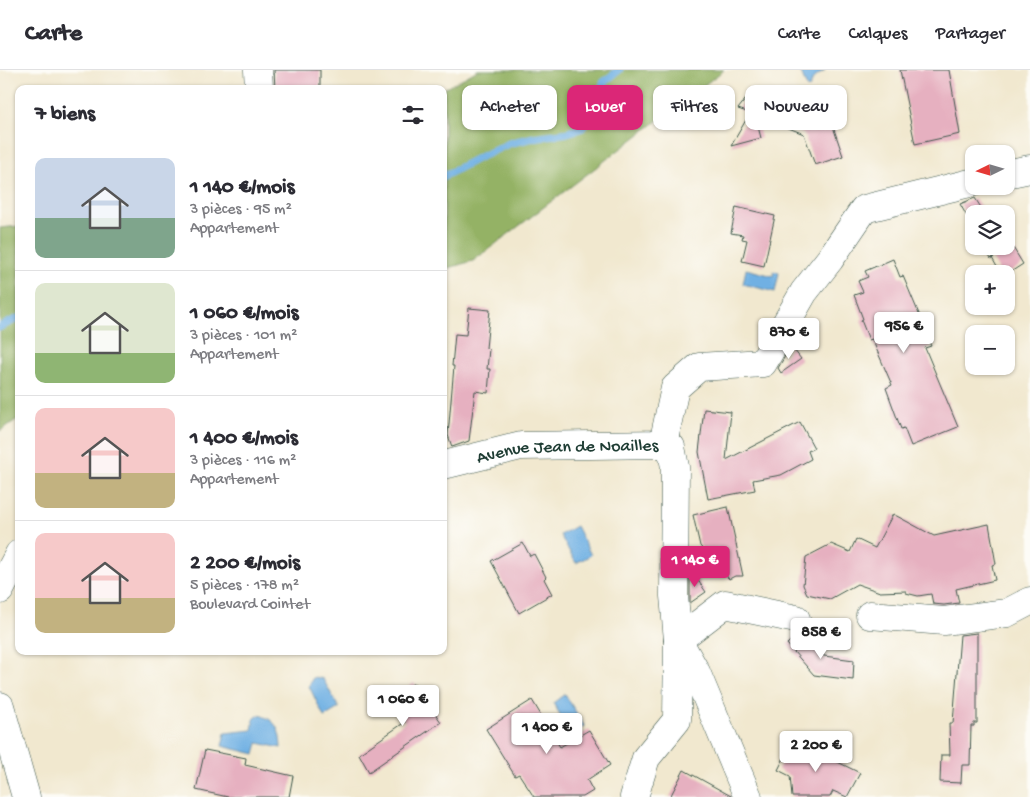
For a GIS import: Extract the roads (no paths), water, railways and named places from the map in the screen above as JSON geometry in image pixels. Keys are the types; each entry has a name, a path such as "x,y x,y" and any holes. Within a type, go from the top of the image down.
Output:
{"street":[{"path":"258,70 259,85"},
{"path":"1015,172 1030,169"},
{"name":"Avenue Jean de Noailles","path":"447,464 521,446 663,444 675,388 699,367 763,363 804,292 830,259 864,209 965,184"},
{"path":"634,797 646,758 677,720 678,640 674,596 675,467 671,447 663,444"},
{"path":"0,590 15,562"},
{"path":"870,615 944,621 1006,613 1030,601"},
{"path":"678,640 725,604 796,619"},
{"path":"678,640 696,672 748,797"},
{"path":"0,706 26,797"}],"water":[{"path":"800,70 825,70 813,79 811,85 806,85"},
{"path":"746,269 773,276 774,271 779,273 775,292 743,284"},
{"path":"576,526 591,555 576,563 560,535"},
{"path":"315,677 323,679 339,708 324,717 309,686"},
{"path":"565,694 584,726 572,734 553,703"},
{"path":"259,715 274,723 280,736 281,748 258,743 255,754 222,746 225,733 252,730 254,719"}],"waterway":[{"path":"447,174 510,143 566,133 582,128 596,107 604,82 619,70"},
{"path":"0,327 15,320"}]}
